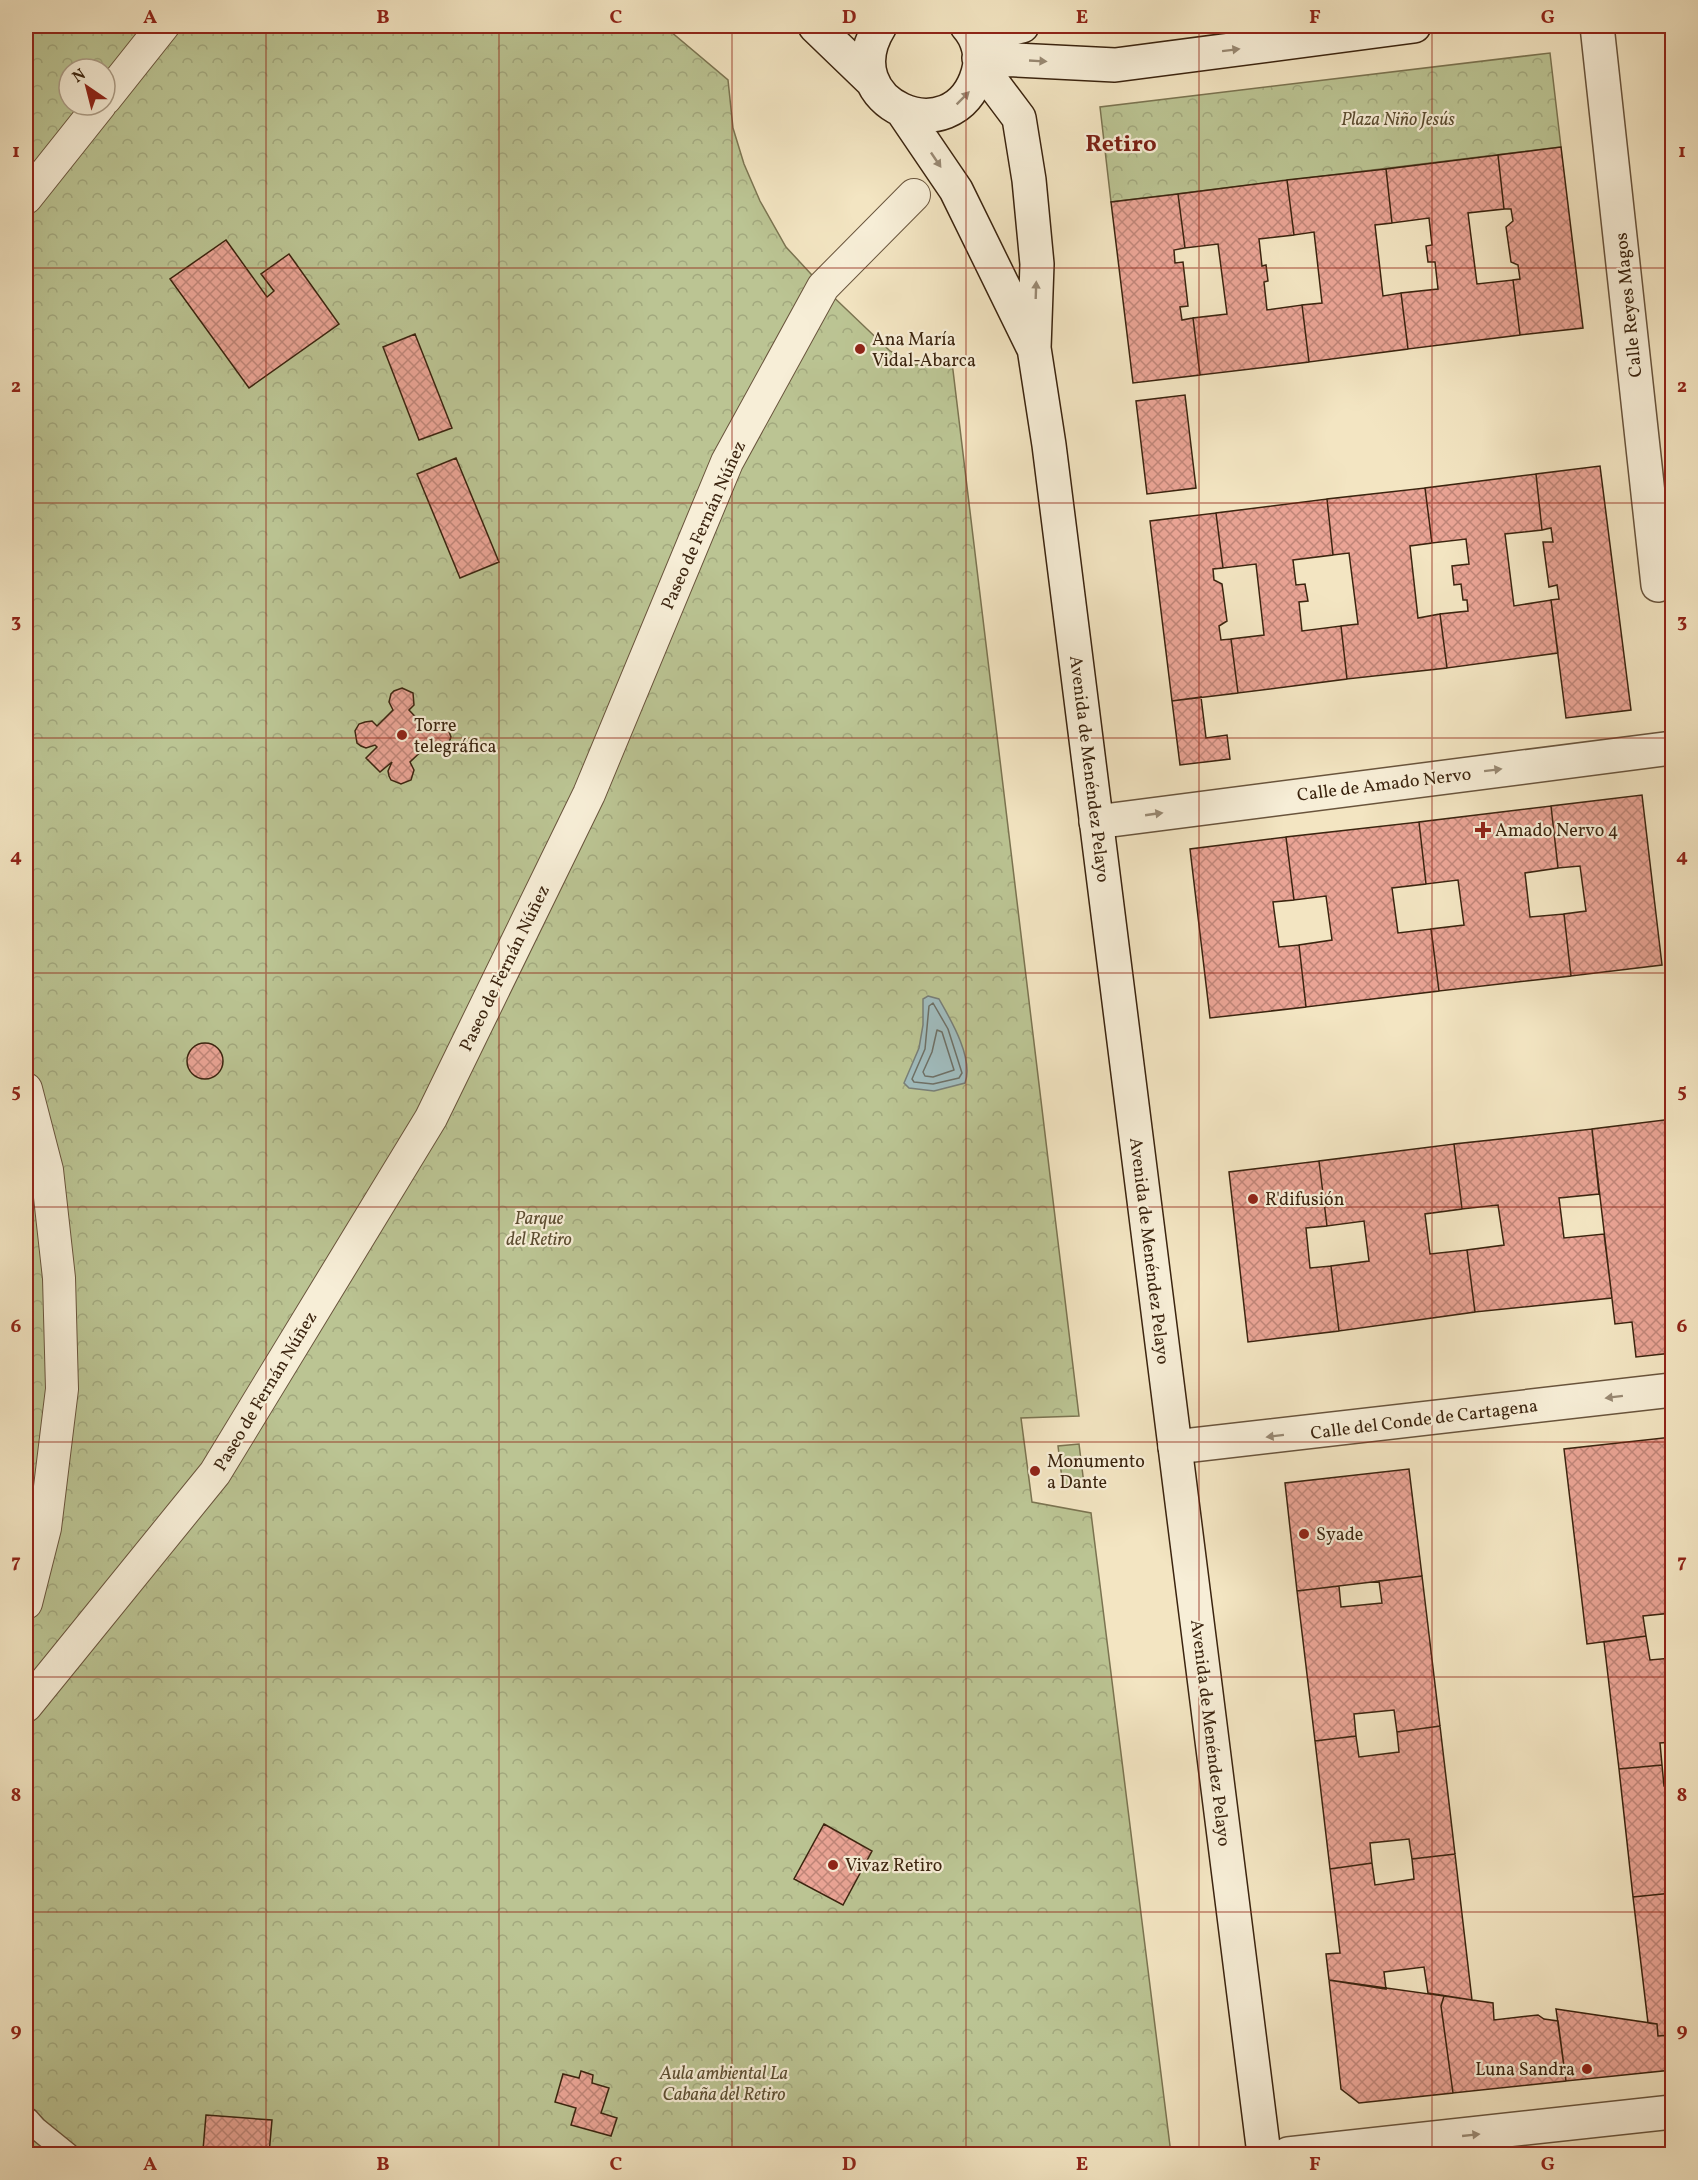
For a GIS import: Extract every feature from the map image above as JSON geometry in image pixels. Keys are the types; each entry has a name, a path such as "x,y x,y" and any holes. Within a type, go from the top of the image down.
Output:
{"main road":[{"path":"815,26 871,80 881,96 896,109 912,115 932,116 949,110 964,99 975,84 975,41"},
{"path":"871,80 868,62 871,43 880,26"},
{"path":"975,41 1022,26"},
{"path":"975,41 1115,65 1414,26"},
{"name":"Calle Reyes Magos","path":"1597,26 1658,585"},
{"name":"Avenida de Menéndez Pelayo","path":"975,41 1019,118 1029,180 1037,264 1034,348 1049,445 1264,2154"},
{"name":"Avenida de Menéndez Pelayo","path":"903,111 960,198 1034,348"},
{"name":"Calle de Amado Nervo","path":"1096,822 1672,748"},
{"name":"Calle del Conde de Cartagena","path":"1175,1447 1672,1390"},
{"path":"1288,2154 1672,2112"}],"street":[{"path":"117,84 163,26"},
{"path":"26,198 90,117"},
{"name":"Paseo de Fernán Núñez","path":"26,1706 215,1473 431,1118 589,794 727,462 822,287 914,195"},
{"path":"26,1089 47,1170 59,1278 62,1389 45,1528 26,1603"}],"lane":[{"path":"28,2119 68,2154"}],"green space":[{"name":"Parque del Retiro","path":"26,26 664,26 728,80 733,128 744,164 760,201 786,247 823,287 890,351 915,365 952,362 1079,1416 1021,1418 1032,1502 1091,1513 1171,2154 26,2154"},
{"name":"Plaza Niño Jesús","path":"1550,53 1561,147 1111,202 1100,107"},
{"path":"1079,1444 1084,1484 1063,1487 1058,1446"}],"water":[{"path":"928,996 939,999 949,1018 964,1051 967,1073 965,1083 934,1091 909,1088 904,1083 919,1048 923,1025 923,999"}],"building":[{"path":"1561,147 1583,328 1520,335 1513,280 1520,279 1518,265 1511,262 1506,227 1513,221 1511,209 1504,209 1498,155"},
{"path":"1498,155 1504,209 1468,213 1477,284 1513,280 1520,335 1408,349 1401,293 1438,289 1435,262 1428,262 1426,246 1432,245 1429,218 1392,223 1386,169"},
{"path":"1386,169 1392,223 1375,225 1383,296 1401,293 1408,349 1309,362 1302,305 1322,303 1314,232 1294,235 1287,180"},
{"path":"1287,180 1294,235 1259,239 1262,266 1266,265 1268,281 1264,282 1267,310 1302,305 1309,362 1200,375 1193,318 1227,314 1218,244 1185,248 1178,194"},
{"path":"1178,194 1185,248 1174,250 1175,263 1183,262 1188,306 1180,307 1182,320 1193,318 1200,375 1133,383 1111,202"},
{"path":"226,240 267,297 274,291 261,274 289,254 339,324 249,388 170,279"},
{"path":"415,334 452,428 419,440 383,347"},
{"path":"1185,395 1196,488 1147,494 1136,401"},
{"path":"456,458 499,562 460,578 417,474"},
{"path":"1600,466 1631,710 1566,718 1551,600 1559,599 1557,585 1549,587 1543,542 1553,542 1551,528 1542,530 1536,474"},
{"path":"1536,474 1542,530 1505,534 1514,606 1551,600 1558,653 1447,668 1440,614 1468,611 1467,600 1463,600 1461,584 1454,585 1452,566 1469,564 1466,539 1432,543 1425,488"},
{"path":"1425,488 1432,543 1410,546 1418,618 1440,614 1447,668 1347,679 1341,626 1358,624 1349,553 1333,555 1327,499"},
{"path":"1327,499 1333,555 1293,560 1296,585 1305,584 1308,601 1299,602 1302,631 1341,626 1347,679 1238,693 1231,639 1264,635 1256,564 1223,568 1216,513"},
{"path":"1216,513 1223,568 1213,569 1214,580 1222,584 1227,621 1219,626 1221,640 1231,639 1238,693 1172,701 1150,521"},
{"name":"Torre telegráfica","path":"402,688 413,693 414,705 409,710 427,729 440,724 448,729 451,737 448,745 443,748 437,750 428,745 410,762 414,770 411,780 401,784 391,780 389,776 388,771 392,762 380,772 366,758 377,747 375,745 366,748 361,746 357,743 355,731 359,724 365,722 372,721 377,726 393,710 389,702 391,694"},
{"path":"1201,697 1206,738 1227,735 1230,759 1180,765 1172,701"},
{"path":"1642,795 1662,965 1571,976 1564,914 1586,911 1580,866 1558,868 1551,806"},
{"path":"1551,806 1558,868 1525,873 1530,917 1564,914 1571,976 1439,991 1431,929 1464,925 1458,880 1426,884 1419,822"},
{"path":"1419,822 1426,884 1392,888 1398,933 1431,929 1439,991 1306,1007 1299,945 1332,940 1326,896 1294,900 1286,837"},
{"path":"1286,837 1294,900 1273,902 1279,947 1299,945 1306,1007 1210,1018 1190,849"},
{"path":"205,1043 218,1048 223,1061 218,1074 205,1079 192,1074 187,1061 192,1048"},
{"path":"1672,1119 1672,1353 1636,1357 1632,1322 1615,1324 1592,1129"},
{"path":"1592,1129 1599,1194 1559,1198 1564,1238 1604,1234 1612,1298 1475,1312 1467,1250 1504,1245 1498,1205 1462,1209 1454,1144"},
{"path":"1454,1144 1462,1209 1425,1214 1430,1254 1467,1250 1475,1312 1339,1331 1331,1266 1369,1261 1364,1221 1327,1226 1319,1161"},
{"path":"1319,1161 1327,1226 1306,1228 1310,1268 1331,1266 1339,1331 1248,1342 1229,1172"},
{"path":"1672,1437 1672,1613 1643,1616 1646,1636 1587,1644 1564,1449"},
{"path":"1409,1469 1422,1576 1297,1591 1285,1483"},
{"path":"1422,1576 1440,1726 1397,1732 1394,1710 1354,1714 1356,1736 1315,1741 1297,1591 1339,1586 1341,1607 1382,1603 1379,1581"},
{"path":"1646,1636 1650,1660 1672,1658 1672,1742 1660,1743 1662,1765 1619,1769 1604,1642"},
{"path":"1440,1726 1455,1854 1412,1859 1409,1839 1370,1843 1372,1863 1330,1869 1315,1741 1356,1736 1359,1757 1399,1752 1397,1732"},
{"path":"1662,1765 1664,1786 1672,1785 1672,1893 1633,1897 1619,1769"},
{"name":"Vivaz Retiro","path":"824,1824 872,1851 843,1905 794,1879"},
{"path":"1455,1854 1472,2000 1428,1993 1424,1967 1384,1972 1386,1989 1329,1980 1326,1954 1340,1953 1330,1869 1372,1863 1375,1885 1414,1879 1412,1859"},
{"path":"1672,1893 1672,2035 1658,2036 1657,2024 1648,2023 1633,1897"},
{"path":"1329,1980 1444,1996 1441,2006 1453,2093 1359,2103 1341,2089"},
{"path":"1444,1996 1493,2003 1494,2020 1538,2015 1544,2019 1558,2021 1566,2081 1453,2093 1441,2006"},
{"path":"1556,2009 1657,2024 1658,2036 1672,2035 1672,2070 1566,2081"},
{"name":"Aula ambiental La Cabaña del Retiro","path":"581,2071 593,2075 592,2083 609,2088 601,2113 617,2118 611,2136 571,2125 576,2108 555,2102 563,2074 579,2078"},
{"path":"206,2115 272,2120 269,2154 203,2150"}],"place":[{"name":"Ana María Vidal-Abarca","path":"860,349"},
{"name":"Torre telegráfica","path":"402,735"},
{"name":"Amado Nervo 4","path":"1483,830"},
{"name":"R'difusión","path":"1253,1199"},
{"name":"Monumento a Dante","path":"1035,1471"},
{"name":"Syade","path":"1304,1534"},
{"name":"Vivaz Retiro","path":"833,1865"},
{"name":"Luna Sandra","path":"1587,2069"}],"district":[{"name":"Retiro","path":"1121,143"}]}
